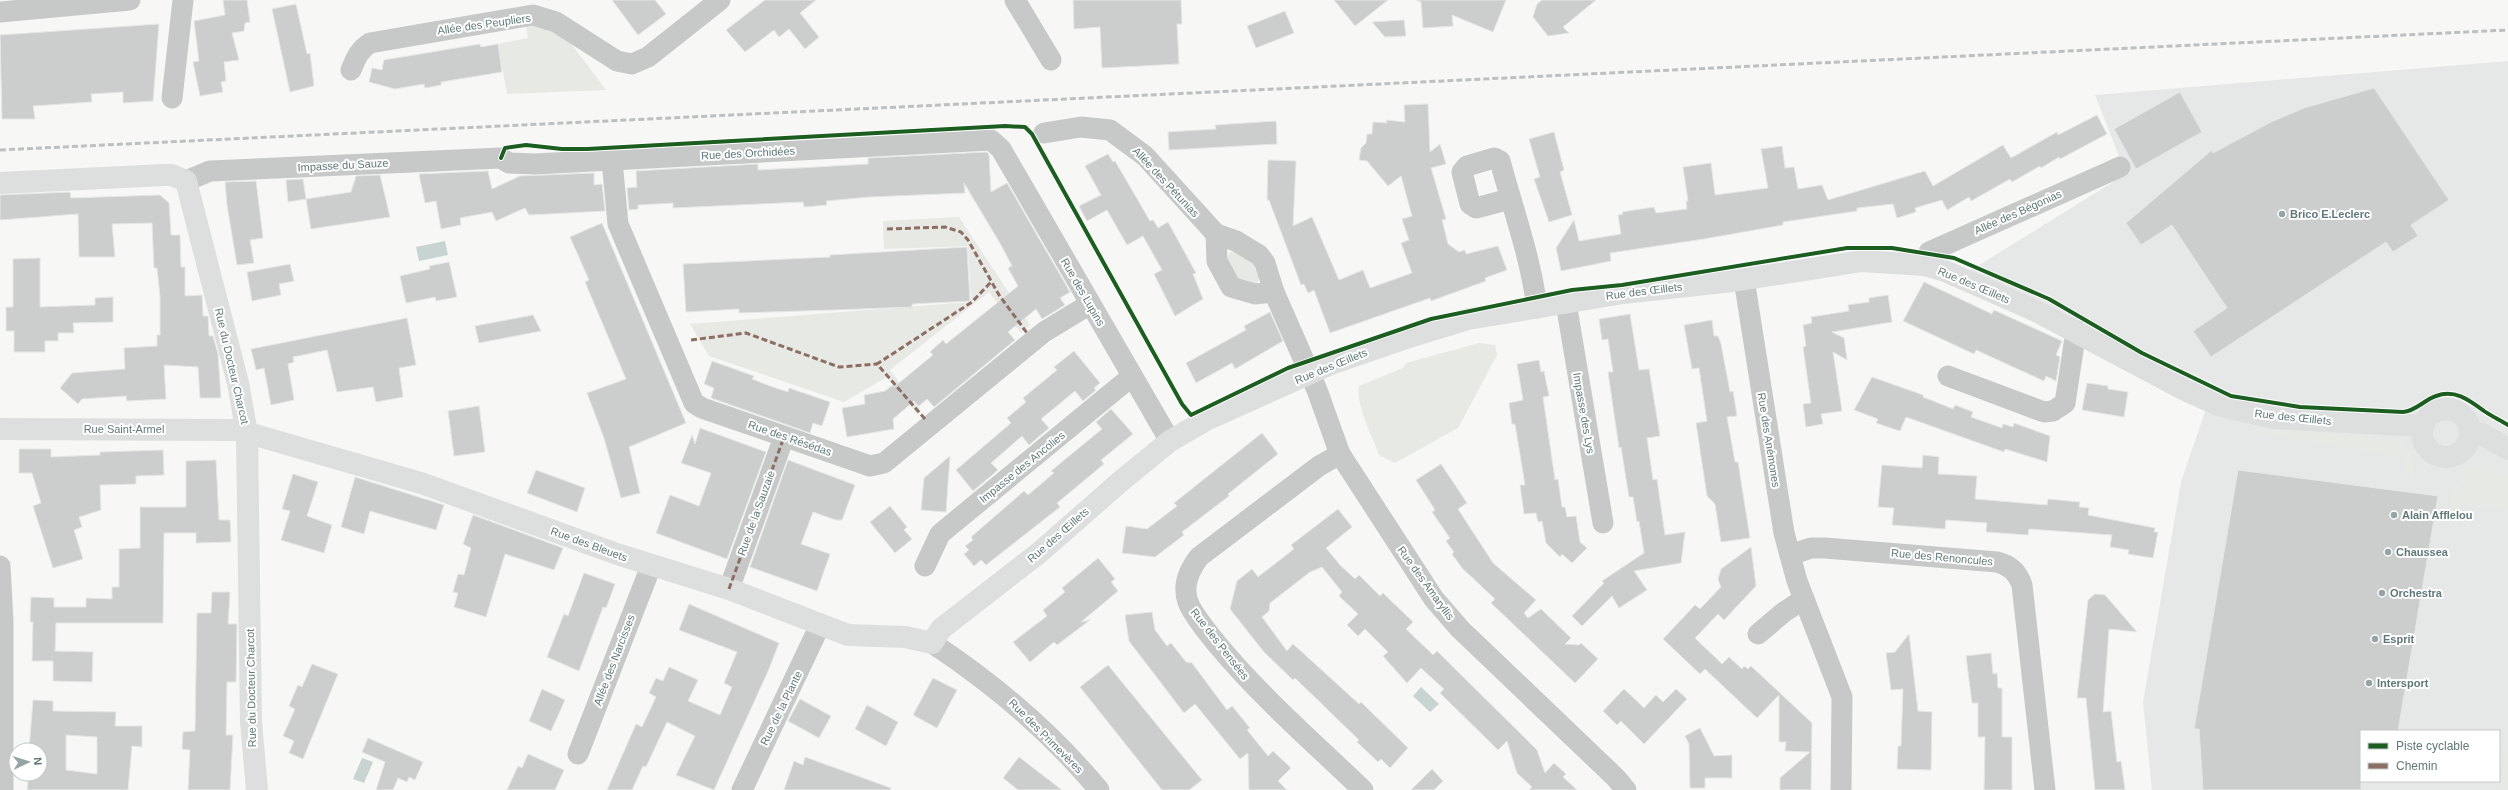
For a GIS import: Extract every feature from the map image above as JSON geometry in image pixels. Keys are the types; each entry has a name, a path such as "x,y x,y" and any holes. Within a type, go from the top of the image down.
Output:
{"street":[{"path":"0,12 130,0"},
{"path":"172,98 183,0"},
{"name":"Allée des Peupliers","path":"351,70 356,56 363,47 370,43 533,15 556,22 617,61 632,64 648,57 720,0"},
{"path":"1015,0 1050,60"},
{"name":"Allée des Pétunias","path":"1044,133 1080,127 1110,130 1145,156 1216,234"},
{"name":"Rue des Orchidées","path":"501,158 509,163 517,164 986,140 996,142"},
{"name":"Rue des Lupins","path":"996,142 1131,377 1170,441"},
{"name":"Impasse du Sauze","path":"186,181 210,171 501,158"},
{"name":"Rue des Résédas","path":"612,160 618,224 689,395 694,403 702,408 870,466 884,463 1044,332 1090,304"},
{"name":"Allée des Bégonias","path":"1925,265 1929,252 2120,167"},
{"path":"0,183 164,175 172,175 186,181"},
{"name":"Rue du Docteur Charcot","path":"186,181 242,402 248,434 251,722 257,790"},
{"path":"1510,199 1531,276 1537,308"},
{"path":"1274,292 1255,294 1231,287 1217,261 1216,234 1236,240 1259,255 1265,263 1274,292 1310,374"},
{"name":"Rue des Œillets","path":"932,643 940,629 1040,552 1120,481 1170,441 1206,420 1358,354 1468,319 1624,293 1862,261 1925,265 1960,277 2076,331 2183,389 2218,405 2274,418 2423,426"},
{"name":"Rue des Anémones","path":"1744,278 1784,533 1804,599 1842,697 1841,790"},
{"name":"Impasse des Lys","path":"1566,303 1603,523"},
{"path":"1948,376 2044,412 2053,411 2065,403 2076,331"},
{"name":"Rue des Amaryllis","path":"1310,374 1340,454 1445,614 1616,778 1626,790"},
{"name":"Impasse des Ancolies","path":"925,566 940,534 1131,377"},
{"path":"2444,408 2452,409 2463,416 2470,433 2465,448 2459,454 2443,457 2428,449 2424,442 2423,426 2431,414 2444,408"},
{"name":"Rue Saint-Armel","path":"0,429 229,429 248,434"},
{"path":"2470,433 2482,434 2508,449"},
{"name":"Rue des Bleuets","path":"248,434 276,440 421,483 651,566 693,576 820,626 848,635 905,637 932,643"},
{"name":"Rue de la Sauzaie","path":"729,589 784,437"},
{"name":"Rue des Pensées","path":"1340,454 1319,466 1199,557 1188,575 1185,586 1188,601 1195,615 1242,673 1363,790"},
{"name":"Rue des Renoncules","path":"1790,555 1811,548 1825,548 1997,562 2006,564 2013,570 2022,585 2045,790"},
{"path":"0,566 3,621 3,790"},
{"name":"Allée des Narcisses","path":"578,754 651,566"},
{"path":"1758,634 1784,612 1804,599"},
{"name":"Rue de la Plante","path":"742,790 820,626"},
{"name":"Rue des Primevères","path":"932,643 979,674 1030,717 1099,790"}],"shaded area":[{"path":"526,25 548,28 570,42 606,90 507,94 498,44 528,38"},
{"path":"2508,61 2508,790 2152,790 2143,702 2181,482 2212,391 1968,272 2126,174 2095,95"},
{"path":"959,217 1030,325 1021,333 989,292 890,370 921,410 917,414 887,377 844,402 709,356 690,324 971,302 968,246 884,249 883,221"},
{"path":"445,241 448,255 419,261 416,247"},
{"path":"1235,251 1250,262 1260,274 1257,284 1240,284 1227,260 1229,253"},
{"path":"1479,343 1495,345 1497,355 1458,428 1395,463 1379,455 1362,411 1358,393 1359,386 1403,368 1406,363"},
{"path":"2260,428 2401,439 2414,459 2415,480 2410,479 2401,457 2292,439 2259,432"},
{"path":"2479,463 2486,464 2508,481 2508,511 2462,502 2458,517 2453,516 2449,500 2452,493 2461,479"},
{"path":"1421,687 1439,704 1430,712 1413,696"},
{"path":"2508,742 2508,790 2500,790"},
{"path":"362,758 373,762 364,783 353,779"}],"building":[{"path":"223,0 247,0 250,22 245,23 244,31 232,33 239,60 224,62 226,81 221,82 223,92 200,96 193,62 199,61 194,21 225,15"},
{"path":"612,0 655,0 666,14 638,35"},
{"path":"765,0 816,0 800,13 819,37 805,49 789,29 779,37 774,30 745,52 726,30"},
{"path":"1073,0 1181,0 1182,24 1177,24 1179,64 1102,68 1100,27 1074,29"},
{"path":"1334,0 1388,0 1355,26"},
{"path":"1416,0 1506,0 1493,32 1452,15 1453,26 1423,28 1421,2"},
{"path":"1542,0 1596,0 1563,27 1569,33 1548,36 1533,17 1537,4"},
{"path":"296,4 307,54 310,53 314,86 290,92 272,9"},
{"path":"1285,11 1294,33 1256,48 1247,26"},
{"path":"1404,20 1406,36 1385,37 1372,22"},
{"path":"159,24 153,101 123,103 123,92 91,94 92,102 33,106 35,119 2,119 0,35"},
{"path":"480,44 481,47 498,44 502,72 441,82 441,85 425,88 424,84 395,89 369,82 372,68 382,70 384,60"},
{"name":"Brico E.Leclerc","path":"2374,88 2449,200 2411,225 2418,236 2393,252 2386,242 2211,357 2193,331 2227,308 2172,225 2141,245 2126,223 2212,150 2213,153 2271,122 2304,108"},
{"path":"2180,92 2202,132 2136,169 2114,129"},
{"path":"1428,104 1430,152 1440,144 1446,164 1431,168 1446,219 1442,220 1448,244 1459,252 1465,250 1466,254 1498,246 1507,270 1485,278 1486,281 1431,301 1430,298 1330,333 1314,290 1308,293 1304,284 1301,285 1269,200 1267,200 1268,160 1296,161 1293,226 1312,217 1339,280 1363,270 1370,288 1412,273 1401,243 1409,240 1402,219 1412,216 1401,176 1388,186 1367,161 1359,160 1361,148 1366,143 1367,134 1372,134 1373,122 1387,123 1386,120 1405,122 1404,105"},
{"path":"2097,115 2107,134 2060,159 2059,157 2041,168 2040,166 2012,182 2010,179 1971,201 1969,197 1947,210 1942,200 1915,208 1916,212 1897,218 1893,204 1857,208 1857,211 1783,222 1783,225 1610,253 1611,261 1561,271 1556,248 1574,220 1579,241 1621,234 1618,215 1623,214 1622,212 1654,207 1656,213 1687,209 1686,201 1688,201 1683,167 1711,163 1715,195 1768,188 1761,149 1782,146 1785,168 1794,167 1798,189 1822,185 1828,200 1925,171 1933,186 2003,145 2011,158 2057,132 2058,135"},
{"path":"1276,121 1277,144 1169,150 1168,132 1216,129 1215,125"},
{"path":"1554,132 1564,170 1560,172 1572,215 1549,222 1534,179 1540,177 1529,139"},
{"path":"987,152 989,155 991,192 1007,183 1070,292 1060,298 1065,305 1042,319 1036,309 1008,332 1015,340 934,407 927,399 919,406 914,401 893,419 894,429 847,437 842,408 865,404 864,395 885,391 893,385 894,387 933,355 930,352 943,340 946,344 1018,286 1008,268 1012,266 1001,245 964,183 965,193 870,197 826,201 827,205 804,207 803,202 673,208 673,203 638,205 638,209 629,210 627,188 637,187 636,171 758,164 758,170 816,167 868,164 868,158"},
{"path":"1108,154 1113,162 1115,161 1150,221 1153,220 1158,228 1168,222 1196,273 1193,274 1203,299 1175,316 1154,274 1162,270 1143,236 1127,245 1107,210 1087,221 1079,206 1101,195 1085,166"},
{"path":"488,171 492,189 520,176 594,173 594,185 602,184 605,211 529,215 525,208 496,221 492,212 460,218 461,225 441,229 436,201 425,203 419,174"},
{"path":"380,175 390,217 311,229 306,199 351,192 356,176"},
{"path":"303,179 306,199 288,202 286,180"},
{"path":"256,181 263,238 250,240 254,263 237,265 227,205 225,182"},
{"path":"70,192 71,198 160,195 169,203 171,235 180,235 181,267 185,267 185,296 202,295 203,316 208,316 209,336 213,336 218,354 221,398 200,398 198,367 164,365 166,399 127,401 126,396 82,399 78,404 60,388 72,373 125,369 124,348 157,346 157,335 160,335 160,296 157,268 154,268 152,223 112,224 115,257 79,257 78,214 0,220 0,195"},
{"path":"602,223 686,423 629,447 640,493 621,498 604,438 587,393 626,379 585,282 589,280 570,237"},
{"path":"967,247 970,301 912,304 912,307 739,313 739,309 686,312 683,264 830,257 830,255"},
{"path":"40,258 40,307 95,305 95,298 113,297 113,322 73,323 74,333 58,333 58,341 45,341 45,352 14,352 14,331 6,331 6,307 13,307 13,259"},
{"path":"449,262 457,297 436,301 435,297 406,303 400,276 430,269 429,266"},
{"path":"290,264 294,281 279,284 281,295 252,301 247,272"},
{"path":"1924,282 1992,314 1994,310 2062,341 2056,355 2060,357 2056,381 2046,376 2044,381 1976,350 1974,354 1903,321"},
{"path":"1888,295 1892,322 1832,332 1844,338 1847,360 1833,352 1842,411 1821,414 1823,424 1806,427 1803,404 1811,403 1803,347 1806,346 1803,325 1812,323 1811,317 1849,311 1848,305 1869,302 1869,298"},
{"path":"1270,312 1283,341 1235,369 1232,363 1196,383 1186,363 1246,330 1244,326"},
{"path":"1630,314 1639,370 1649,369 1660,436 1647,438 1653,480 1657,479 1665,535 1685,532 1681,563 1634,571 1647,590 1619,608 1612,596 1582,626 1572,616 1604,583 1602,581 1644,553 1639,521 1637,522 1633,497 1629,497 1621,447 1619,448 1608,372 1613,372 1608,339 1602,340 1599,319"},
{"path":"533,315 541,331 479,343 475,326"},
{"path":"407,318 416,365 399,368 403,397 376,402 373,387 337,392 327,350 293,357 294,362 288,364 294,400 271,405 264,368 256,370 251,349"},
{"path":"1712,320 1714,336 1718,336 1721,344 1730,392 1733,391 1737,416 1727,417 1735,462 1738,462 1750,538 1721,542 1715,504 1707,496 1696,423 1707,421 1699,368 1692,369 1684,325"},
{"path":"1074,351 1100,383 1094,388 1096,390 1083,401 1075,391 1041,419 1049,428 1029,445 1022,436 991,463 998,470 973,491 956,470 1011,423 1007,418 1026,402 1023,398 1057,370 1054,367"},
{"path":"1539,360 1541,372 1544,371 1549,396 1543,397 1555,480 1558,479 1562,507 1565,507 1567,517 1576,516 1580,542 1587,548 1572,563 1562,554 1560,557 1546,543 1542,521 1538,522 1536,513 1524,514 1520,485 1525,485 1515,424 1512,424 1509,403 1523,400 1517,364"},
{"path":"712,361 754,376 752,379 770,386 788,392 789,388 830,402 822,426 813,423 810,433 711,398 714,388 704,384"},
{"path":"1872,377 1923,395 1923,397 1953,409 1955,405 1973,412 1971,417 2002,428 2003,424 2013,427 2014,423 2050,436 2047,462 2005,449 2004,452 1906,417 1900,431 1876,423 1878,419 1854,410"},
{"path":"2087,383 2108,386 2108,389 2128,392 2124,417 2082,410"},
{"path":"479,406 485,452 454,456 448,411"},
{"path":"1111,409 1133,434 1101,460 1104,464 1057,503 1060,507 986,565 981,560 974,566 964,554 969,550 965,546 973,540 971,537 1024,491 1028,495 1054,473 1051,471 1102,429 1096,422"},
{"path":"700,428 766,452 727,559 656,533 670,495 699,506 711,473 681,463 692,435 695,444"},
{"path":"1262,433 1278,454 1228,494 1229,496 1182,532 1184,535 1155,557 1122,553 1126,526 1147,529 1177,506 1174,503"},
{"path":"19,449 51,449 51,457 100,455 100,452 163,450 164,475 136,476 136,484 100,485 101,510 79,517 82,527 74,530 83,559 53,568 33,506 41,503 32,473 19,473"},
{"path":"1923,455 1939,457 1938,474 1977,476 1975,499 2047,505 2048,499 2080,502 2079,507 2089,508 2088,515 2155,528 2154,532 2158,532 2153,558 2128,554 2129,550 2110,547 2112,535 2029,529 2028,535 1986,532 1987,523 1946,520 1945,529 1892,525 1894,508 1878,507 1882,465 1922,468"},
{"path":"950,456 946,512 921,510 924,478"},
{"path":"216,460 219,520 230,520 231,542 196,543 196,533 164,533 163,623 56,623 55,651 93,652 92,682 53,681 53,661 32,661 33,622 30,622 31,597 54,598 54,607 86,607 86,598 112,599 112,587 119,587 119,549 140,548 140,507 186,507 186,461"},
{"path":"788,460 855,485 842,520 836,520 813,512 801,544 830,554 817,591 750,567"},
{"path":"1441,464 1467,503 1458,509 1493,563 1536,600 1524,613 1528,618 1541,609 1571,638 1565,644 1579,645 1581,643 1598,659 1575,683 1491,603 1495,599 1462,568 1452,554 1454,552 1446,541 1450,538 1432,512 1435,510 1416,480"},
{"path":"536,470 585,488 577,512 527,493"},
{"path":"2238,470 2438,496 2398,730 2360,730 2361,790 2203,790 2199,729 2194,729"},
{"path":"293,474 318,482 307,516 332,525 324,553 281,540 290,511 282,509"},
{"path":"355,477 444,505 436,530 370,511 364,534 341,527"},
{"path":"890,506 907,527 904,530 912,539 895,553 870,522"},
{"path":"1338,509 1352,527 1326,548 1340,565 1355,579 1359,575 1380,596 1383,593 1413,622 1406,629 1433,655 1437,651 1537,750 1545,773 1554,763 1566,774 1563,777 1577,790 1529,790 1532,787 1517,773 1507,741 1498,750 1440,693 1444,689 1421,668 1407,683 1383,656 1388,652 1365,629 1358,636 1347,625 1358,614 1339,596 1342,592 1322,567 1310,572 1270,603 1269,611 1262,617 1287,651 1293,644 1359,704 1361,702 1408,748 1390,768 1381,759 1378,762 1357,742 1359,740 1295,678 1293,680 1264,652 1230,609 1237,581 1252,569 1258,577 1294,549 1291,545"},
{"path":"473,515 563,548 554,570 505,554 486,617 454,607 458,593 453,592 458,574 464,575 471,548 463,544"},
{"path":"1751,547 1756,586 1724,620 1718,614 1695,638 1722,664 1729,657 1742,669 1744,666 1748,669 1751,666 1812,723 1811,790 1780,790 1780,778 1810,752 1785,751 1786,742 1779,742 1779,695 1757,718 1705,669 1700,674 1663,639 1695,605 1700,609 1721,587 1718,579 1721,569"},
{"path":"1098,558 1115,579 1111,582 1118,591 1081,622 1090,620 1057,645 1054,642 1030,662 1013,642 1047,616 1043,610 1065,592 1062,588"},
{"path":"584,573 615,584 606,608 603,607 579,671 547,657 564,614 568,616"},
{"path":"212,592 230,592 228,624 237,624 236,682 227,682 226,735 233,735 230,790 188,790 190,750 182,749 183,732 195,731 197,613 211,613"},
{"path":"2095,594 2105,595 2137,632 2109,629 2103,712 2111,711 2117,762 2121,761 2125,790 2095,790 2086,698 2077,698 2088,600"},
{"path":"689,604 779,643 769,669 714,790 676,775 695,736 667,722 646,767 643,766 632,790 607,790 636,724 642,727 656,697 649,693 656,678 663,681 669,667 698,680 688,701 720,715 732,687 724,683 737,652 679,630"},
{"path":"1152,612 1155,630 1167,646 1171,643 1186,662 1192,663 1227,710 1232,706 1250,728 1247,730 1268,756 1273,751 1291,768 1278,781 1287,790 1249,790 1248,753 1240,759 1195,704 1184,713 1129,641 1125,615"},
{"path":"1909,634 1918,711 1932,712 1931,770 1897,769 1898,746 1901,746 1903,689 1891,690 1886,653 1895,652"},
{"path":"1991,653 1993,674 1997,673 1998,688 2002,688 2002,737 2012,737 2012,790 1984,790 1985,737 1978,737 1978,703 1972,703 1966,656"},
{"path":"312,664 338,674 303,759 289,753 294,741 283,736 295,709 289,706 298,685 302,687"},
{"path":"1108,665 1202,780 1189,790 1162,790 1080,687"},
{"path":"933,678 957,690 937,728 913,715"},
{"path":"542,689 565,700 551,731 529,721"},
{"path":"1624,689 1644,708 1656,695 1663,702 1676,689 1687,699 1644,744 1621,721 1617,725 1603,711"},
{"path":"800,699 831,716 819,738 788,721"},
{"path":"33,700 53,701 53,711 116,712 115,726 142,726 142,747 132,746 128,790 27,790 28,782 48,782 48,742 30,742","holes":["66,735 97,737 97,774 66,770"]},
{"path":"867,705 898,722 886,746 855,729"},
{"path":"1700,728 1714,756 1732,755 1732,778 1705,778 1705,788 1690,788 1689,744 1685,736"},
{"path":"368,738 423,762 415,780 409,777 407,782 398,778 393,790 376,790 385,762 362,752"},
{"path":"528,754 564,770 555,790 507,790 518,766 522,768"},
{"path":"805,757 891,788 890,790 784,790 794,761 803,765"},
{"path":"1019,757 1062,790 1018,790 1003,778"},
{"path":"1432,769 1443,781 1434,790 1411,790"}],"railway":[{"path":"0,150 2508,30"}],"marked path":[{"path":"887,229 945,227 961,232 968,240 999,295 1027,333"},
{"path":"925,419 877,364 972,302 991,282"},
{"path":"691,340 746,333 839,367 877,364"},
{"path":"729,589 784,437"}],"cycle path":[{"path":"501,158 505,148 526,145 562,149 587,149 1005,126 1025,127 1032,134 1182,404 1191,415 1288,368 1431,319 1572,290 1622,285 1847,248 1892,248 1954,258 2049,299 2142,353 2231,396 2300,407 2403,412 2412,410 2436,396 2449,394 2462,397 2508,425"}],"place":[{"name":"Brico E.Leclerc","path":"2282,214"},
{"name":"Alain Afflelou","path":"2394,515"},
{"name":"Chaussea","path":"2388,552"},
{"name":"Orchestra","path":"2382,593"},
{"name":"Esprit","path":"2375,639"},
{"name":"Intersport","path":"2369,683"}]}
